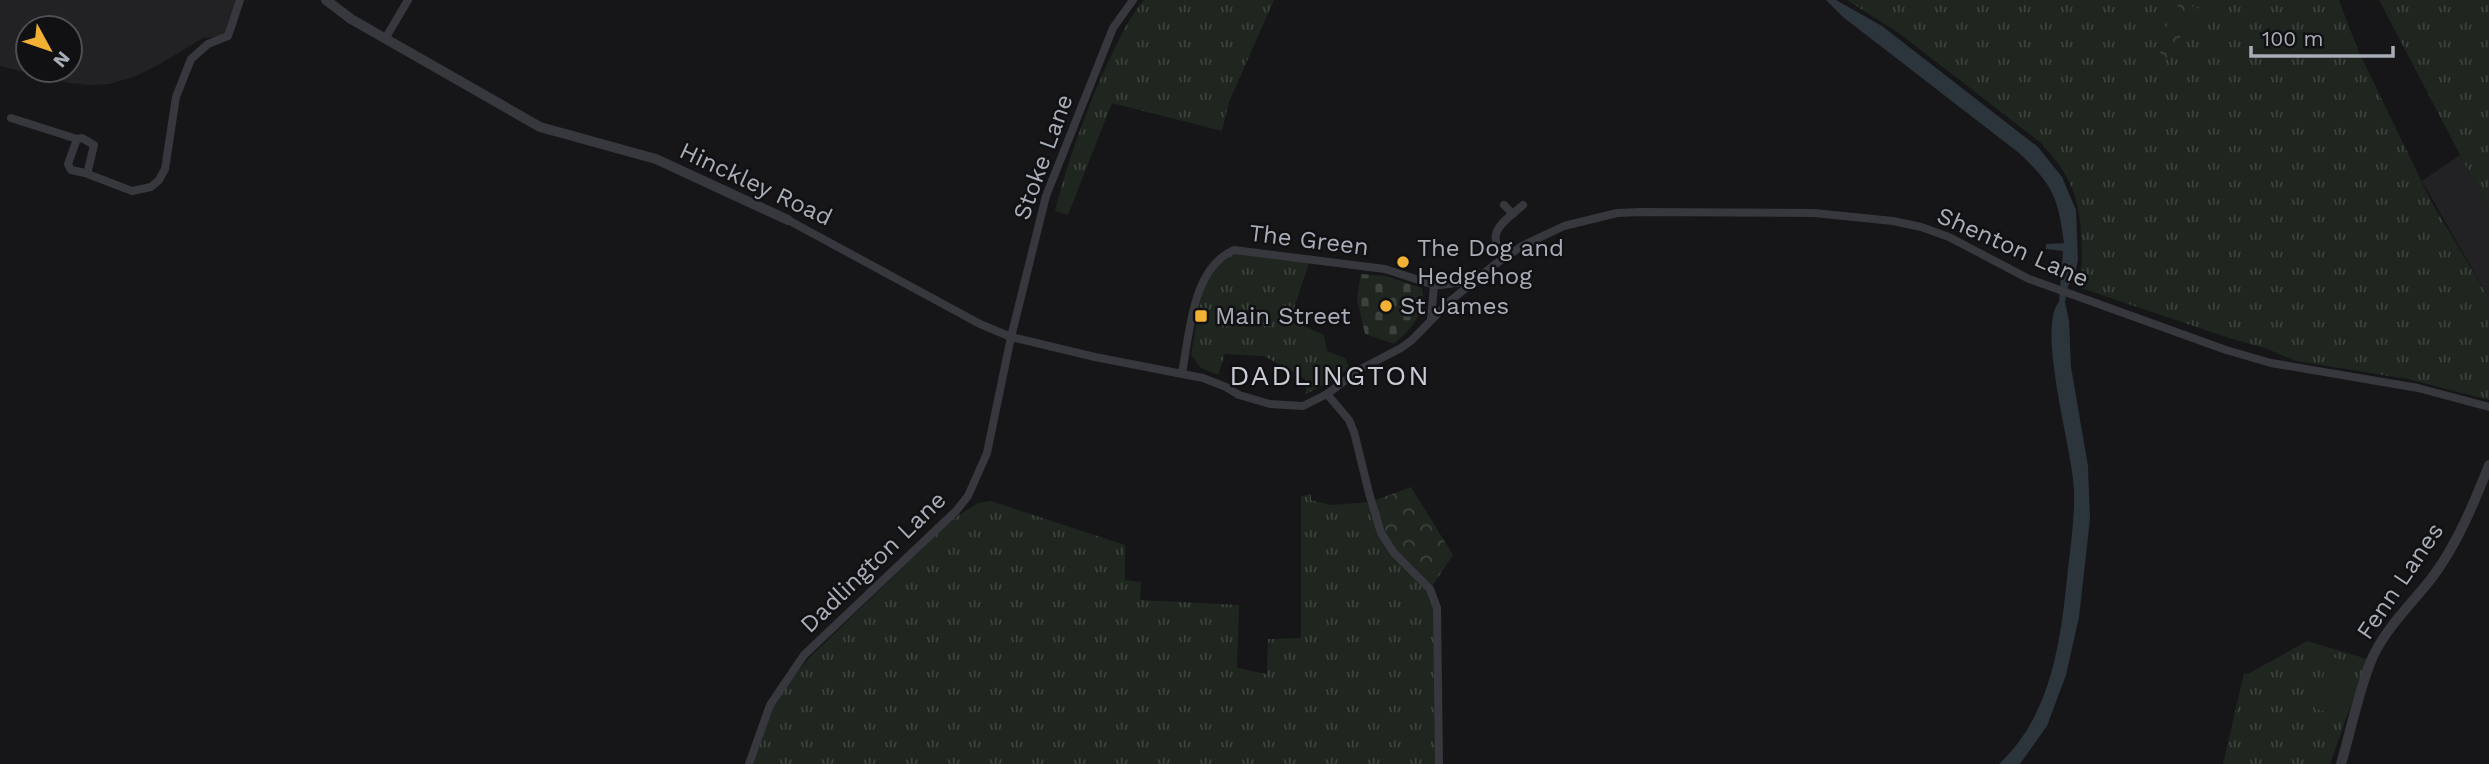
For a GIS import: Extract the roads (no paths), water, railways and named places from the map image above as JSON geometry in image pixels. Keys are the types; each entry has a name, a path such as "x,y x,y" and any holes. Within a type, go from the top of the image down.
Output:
{"street":[{"path":"77,139 68,168 132,191 145,189 159,180 164,169 176,97 191,59 208,44 228,36 240,0"},
{"name":"Hinckley Road","path":"326,0 351,19 540,127 656,159 788,220 980,324 1012,337 1095,357 1182,373"},
{"path":"385,38 408,0"},
{"name":"Stoke Lane","path":"1012,337 1046,196 1113,28 1133,0"},
{"path":"11,118 77,139 82,138 94,145 85,173"},
{"path":"1504,205 1513,214"},
{"path":"1504,258 1495,245 1494,236 1499,227 1523,205"},
{"name":"Shenton Lane","path":"1430,320 1504,258 1542,235 1564,226 1616,213 1676,210 1814,213 1893,221 1921,227 1949,237 2006,268 2053,289 2226,350 2271,363 2418,388 2489,407"},
{"name":"The Green","path":"1182,373 1200,284 1210,266 1222,255 1234,250 1385,268 1434,285 1475,282"},
{"path":"1182,373 1216,382 1239,395 1270,404 1303,406 1327,394 1359,370 1412,340 1430,320 1434,285"},
{"name":"Dadlington Lane","path":"748,764 770,705 804,654 940,527 968,496 987,453 1012,337"},
{"path":"1327,394 1349,420 1354,432 1368,493 1381,533 1394,553 1430,589 1437,608 1439,764"},
{"name":"Fenn Lanes","path":"2341,764 2371,660 2454,544 2476,500 2489,465"}],"place":[{"name":"The Dog and Hedgehog","path":"1403,262"},
{"name":"St James","path":"1386,306"},
{"name":"Main Street","path":"1201,316"}],"district":[{"name":"DADLINGTON","path":"1330,375"}]}
